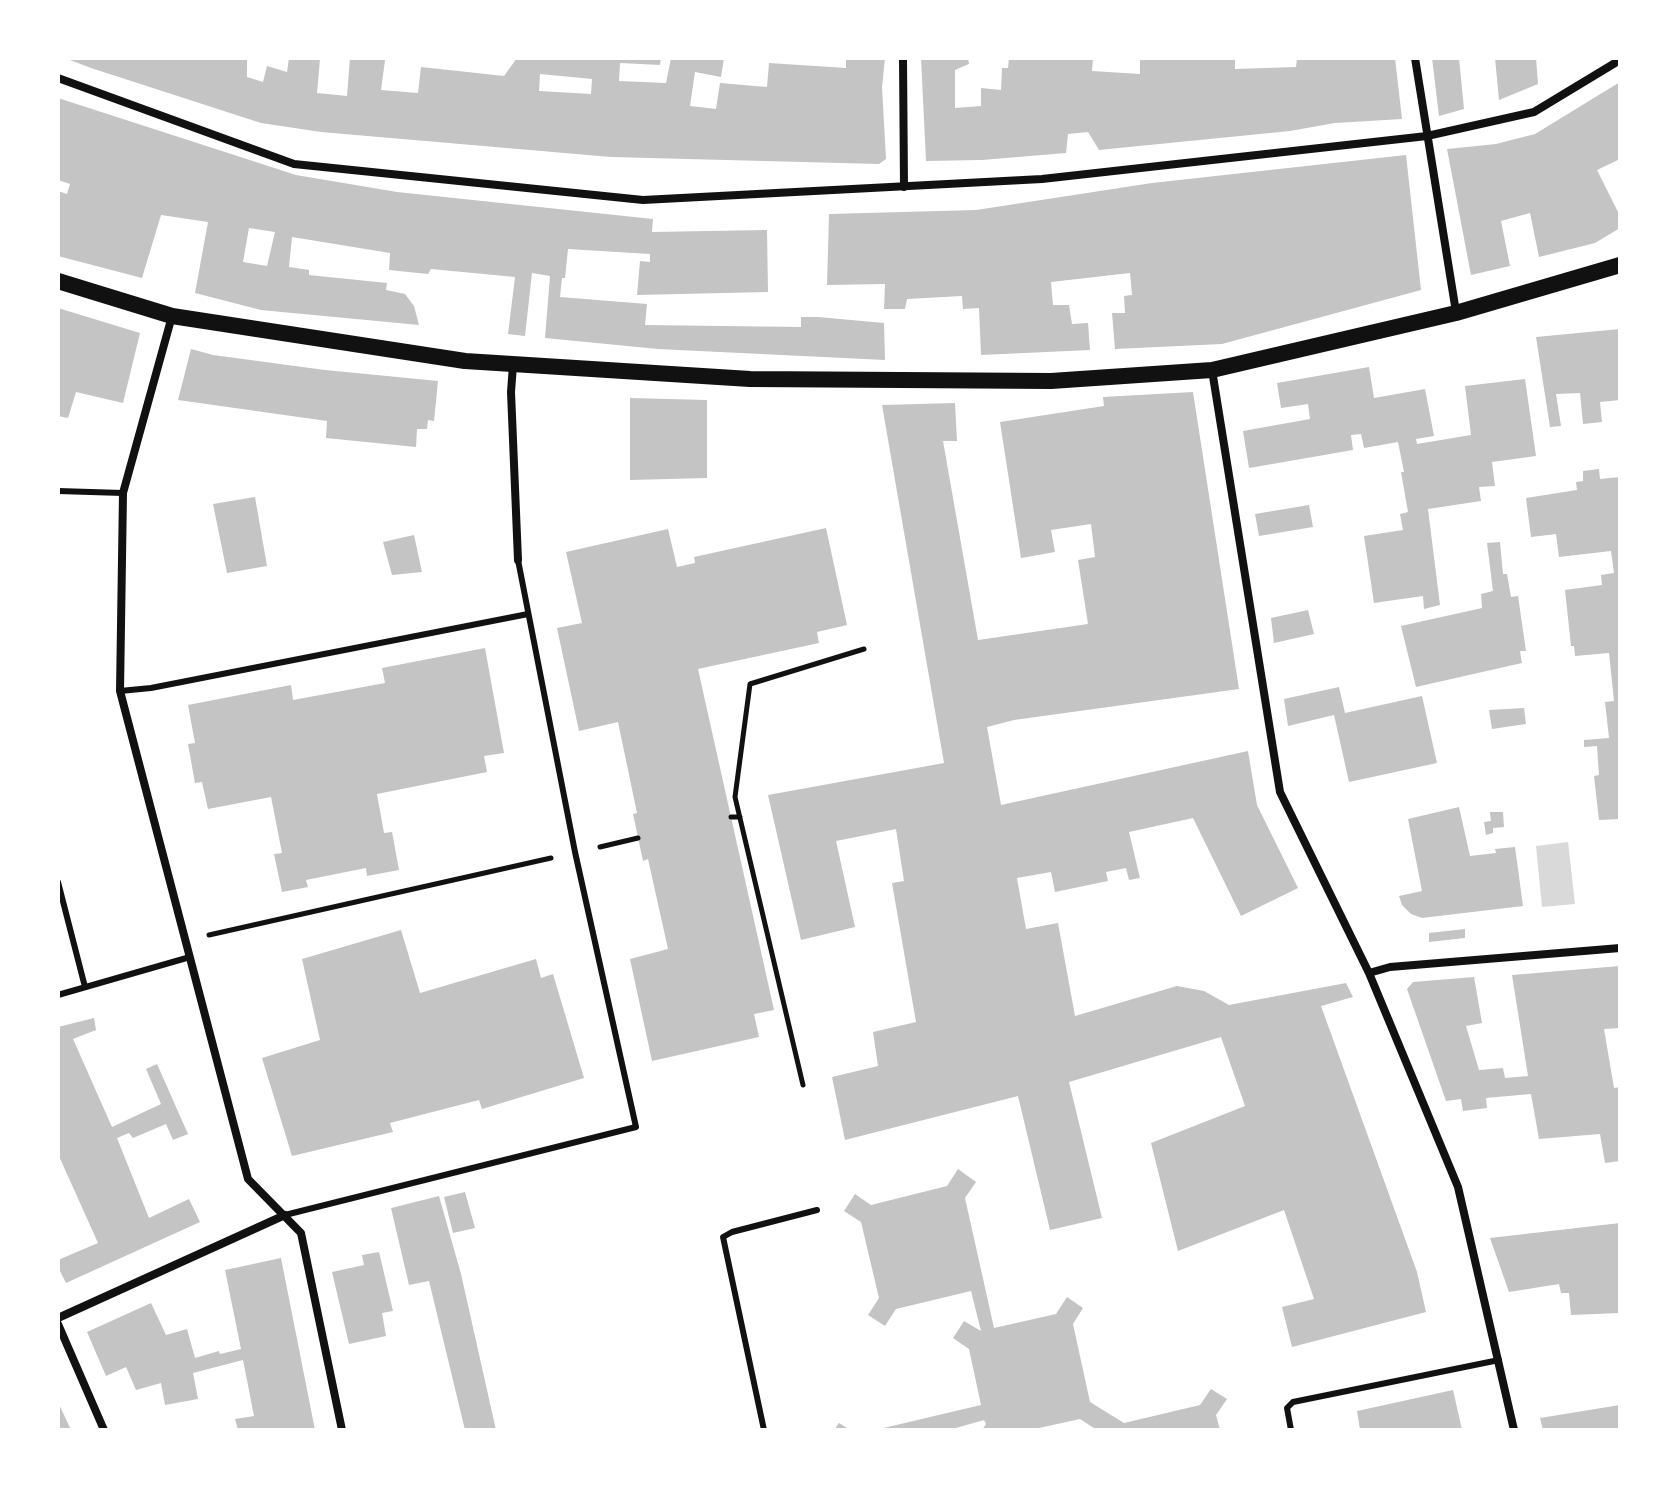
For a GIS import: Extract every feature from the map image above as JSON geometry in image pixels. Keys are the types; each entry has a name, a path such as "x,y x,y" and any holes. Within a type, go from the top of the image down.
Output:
{"main road":[{"path":"58,281 172,316 465,361 792,380 1051,381 1212,370 1456,313 1620,265"}],"street":[{"path":"903,58 904,187"},
{"path":"1415,58 1456,313"},
{"path":"58,78 294,164 643,200 1042,179 1427,136 1534,112 1620,60"},
{"path":"172,316 123,493 120,691 248,1179 301,1233 342,1430"},
{"path":"513,364 511,392 518,560"},
{"path":"1212,370 1280,792 1369,973 1458,1187 1514,1430"},
{"path":"1369,973 1390,967 1620,948"},
{"path":"104,1430 58,1321 285,1215"}],"lane":[{"path":"58,491 123,493"},
{"path":"285,1215 636,1127 575,852 518,560"},
{"path":"120,691 151,688 528,614"},
{"path":"58,882 85,987"},
{"path":"58,995 190,957"},
{"path":"764,1430 723,1237 817,1210"},
{"path":"1291,1430 1287,1408 1293,1402 1499,1360"}],"path":[{"path":"803,1085 735,797 750,684 864,649"},
{"path":"731,817 740,817"},
{"path":"185,940 638,838"}],"shaded area":[{"path":"1568,842 1575,904 1542,907 1536,846"}],"building":[{"path":"247,58 247,77 263,82 267,66 287,72 289,58 320,59 317,93 347,96 350,58 385,60 381,90 418,93 421,67 504,76 517,58 661,58 660,65 620,63 619,81 666,83 671,58 724,58 721,77 695,72 690,106 716,109 720,83 767,87 769,63 846,68 846,58 885,58 882,87 886,159 879,164 611,157 321,132 261,123 70,60","holes":["540,74 592,79 591,94 539,91"]},
{"path":"921,58 968,58 969,64 955,70 955,108 981,106 981,88 1001,90 1002,68 1008,68 1009,58 1093,58 1092,71 1140,74 1140,58 1235,58 1235,69 1296,67 1297,58 1395,58 1402,119 1335,123 1290,131 1099,150 1088,132 1068,134 1066,153 926,161"},
{"path":"1432,58 1459,58 1464,109 1439,116"},
{"path":"1495,58 1536,58 1538,84 1499,100"},
{"path":"1620,82 1620,159 1597,170 1620,216 1620,228 1595,243 1539,257 1530,213 1501,221 1510,266 1471,275 1447,149 1496,144 1535,134"},
{"path":"58,98 296,175 397,192 653,219 652,232 767,230 768,292 637,295 640,261 650,262 650,254 568,249 560,297 647,304 645,325 801,327 801,317 884,323 885,360 658,349 545,338 550,276 532,273 525,336 508,334 515,277 431,269 428,274 389,270 390,253 292,237 289,267 309,270 309,275 387,283 386,290 405,294 414,306 419,325 261,310 195,293 208,222 161,215 142,278 58,256 58,191 67,194 70,184 58,180","holes":["249,228 275,232 267,266 243,262"]},
{"path":"1406,155 1421,290 1222,344 1115,349 1112,313 1125,313 1124,296 1132,295 1130,273 1051,282 1053,305 1069,305 1072,324 1088,323 1090,350 981,355 979,308 963,309 962,296 907,299 905,309 884,309 885,284 827,285 829,214 976,210 1152,183"},
{"path":"58,308 140,333 123,403 76,392 68,418 58,416"},
{"path":"1620,329 1620,400 1600,402 1602,422 1583,424 1580,393 1556,394 1561,426 1550,427 1536,337"},
{"path":"191,349 213,355 325,370 438,381 434,421 428,420 427,429 417,429 416,447 326,438 327,421 178,400"},
{"path":"1369,367 1374,398 1425,389 1434,436 1416,439 1417,444 1471,435 1465,386 1525,379 1536,456 1492,462 1495,486 1479,487 1481,501 1428,509 1440,605 1424,609 1423,596 1374,603 1364,536 1403,530 1400,514 1408,512 1398,442 1364,448 1361,434 1351,435 1353,450 1249,468 1243,431 1310,419 1308,404 1281,408 1277,383"},
{"path":"1193,392 1239,689 1014,720 987,727 1001,805 1248,751 1257,805 1298,888 1241,916 1193,818 1129,832 1140,878 1129,880 1126,868 1106,872 1108,881 1055,892 1051,872 1017,878 1026,929 1058,923 1075,1016 1177,986 1204,991 1229,1005 1346,983 1353,997 1321,1006 1417,1272 1426,1312 1292,1347 1282,1307 1314,1299 1284,1210 1178,1251 1151,1143 1245,1106 1221,1037 1069,1082 1102,1218 1050,1230 1018,1096 845,1140 832,1077 878,1066 873,1032 916,1022 892,883 904,881 896,829 836,841 855,927 801,940 768,795 944,763 882,405 955,403 957,441 943,441 978,640 1088,624 1078,560 1095,557 1091,524 1051,530 1055,552 1021,558 1000,422 1104,406 1103,397"},
{"path":"630,398 707,400 707,478 630,480"},
{"path":"1599,469 1600,479 1620,477 1620,819 1599,820 1594,776 1599,775 1597,746 1584,747 1584,740 1609,738 1605,702 1614,701 1609,653 1575,656 1574,646 1571,646 1565,590 1602,585 1601,575 1614,573 1611,551 1559,557 1556,534 1531,537 1526,498 1577,490 1576,482 1583,481 1583,471"},
{"path":"255,497 267,566 227,573 213,504"},
{"path":"1309,505 1313,527 1259,536 1255,514"},
{"path":"826,528 847,625 817,632 819,643 698,669 774,1010 754,1014 759,1037 652,1061 630,959 668,949 648,859 643,861 633,814 637,813 618,722 579,731 557,628 582,623 566,552 668,529 677,567 695,563 694,557"},
{"path":"414,535 422,572 392,575 383,542"},
{"path":"1500,542 1503,574 1507,574 1511,597 1518,596 1526,651 1520,651 1522,663 1416,687 1401,626 1482,608 1481,594 1493,591 1487,543"},
{"path":"1308,610 1314,634 1274,643 1271,618"},
{"path":"485,648 504,753 484,756 487,772 377,794 384,833 392,832 399,870 367,876 366,868 306,880 308,887 282,892 274,854 282,853 271,797 208,809 202,782 195,783 188,744 195,743 188,705 291,685 293,700 385,683 382,668"},
{"path":"1339,687 1345,713 1422,696 1437,763 1349,782 1334,715 1288,726 1284,699"},
{"path":"1524,708 1526,724 1492,729 1489,710"},
{"path":"1459,807 1470,856 1515,847 1523,906 1422,918 1411,914 1402,905 1399,896 1422,891 1408,819"},
{"path":"1490,812 1503,812 1504,827 1493,828 1493,833 1486,835 1484,822 1491,821"},
{"path":"1465,929 1465,938 1429,942 1429,933"},
{"path":"401,930 420,993 536,959 541,978 553,974 584,1078 482,1109 479,1100 390,1123 393,1132 292,1156 262,1058 320,1040 302,959"},
{"path":"1620,966 1620,1028 1604,1029 1614,1088 1620,1087 1620,1161 1605,1163 1600,1134 1539,1139 1531,1094 1486,1098 1487,1108 1463,1111 1461,1099 1446,1101 1407,989 1413,982 1474,977 1482,1023 1466,1026 1479,1070 1503,1068 1505,1078 1528,1076 1512,975"},
{"path":"94,1018 96,1030 73,1039 112,1127 161,1104 146,1069 157,1064 188,1134 173,1140 166,1124 133,1138 129,1133 117,1138 149,1218 189,1199 200,1222 66,1283 58,1260 98,1243 58,1154 58,1027"},
{"path":"958,1169 976,1182 965,1198 994,1328 1056,1314 1067,1297 1083,1308 1073,1324 1090,1402 1124,1423 1200,1405 1211,1389 1227,1399 1216,1415 1220,1430 1097,1430 1080,1419 1030,1430 982,1430 986,1424 984,1420 949,1430 875,1430 981,1405 969,1349 953,1338 964,1321 981,1331 971,1291 896,1309 885,1326 868,1315 879,1298 861,1222 844,1211 855,1194 871,1205 947,1186"},
{"path":"465,1192 475,1228 453,1233 444,1197"},
{"path":"439,1196 461,1274 496,1430 465,1430 429,1281 409,1285 391,1208"},
{"path":"1620,1223 1620,1313 1571,1315 1569,1293 1561,1293 1559,1284 1509,1292 1490,1238"},
{"path":"379,1252 393,1311 382,1313 386,1336 349,1344 332,1272 364,1265 362,1255"},
{"path":"281,1258 315,1430 238,1430 235,1419 254,1416 243,1360 193,1373 198,1399 165,1405 161,1383 136,1390 126,1367 106,1376 87,1332 151,1303 166,1335 187,1329 195,1358 241,1349 225,1270"},
{"path":"1453,1390 1462,1430 1360,1430 1357,1411"},
{"path":"58,1402 71,1430 58,1430"},
{"path":"1620,1405 1620,1430 1543,1430 1540,1418"},
{"path":"839,1423 850,1430 834,1430"}]}
